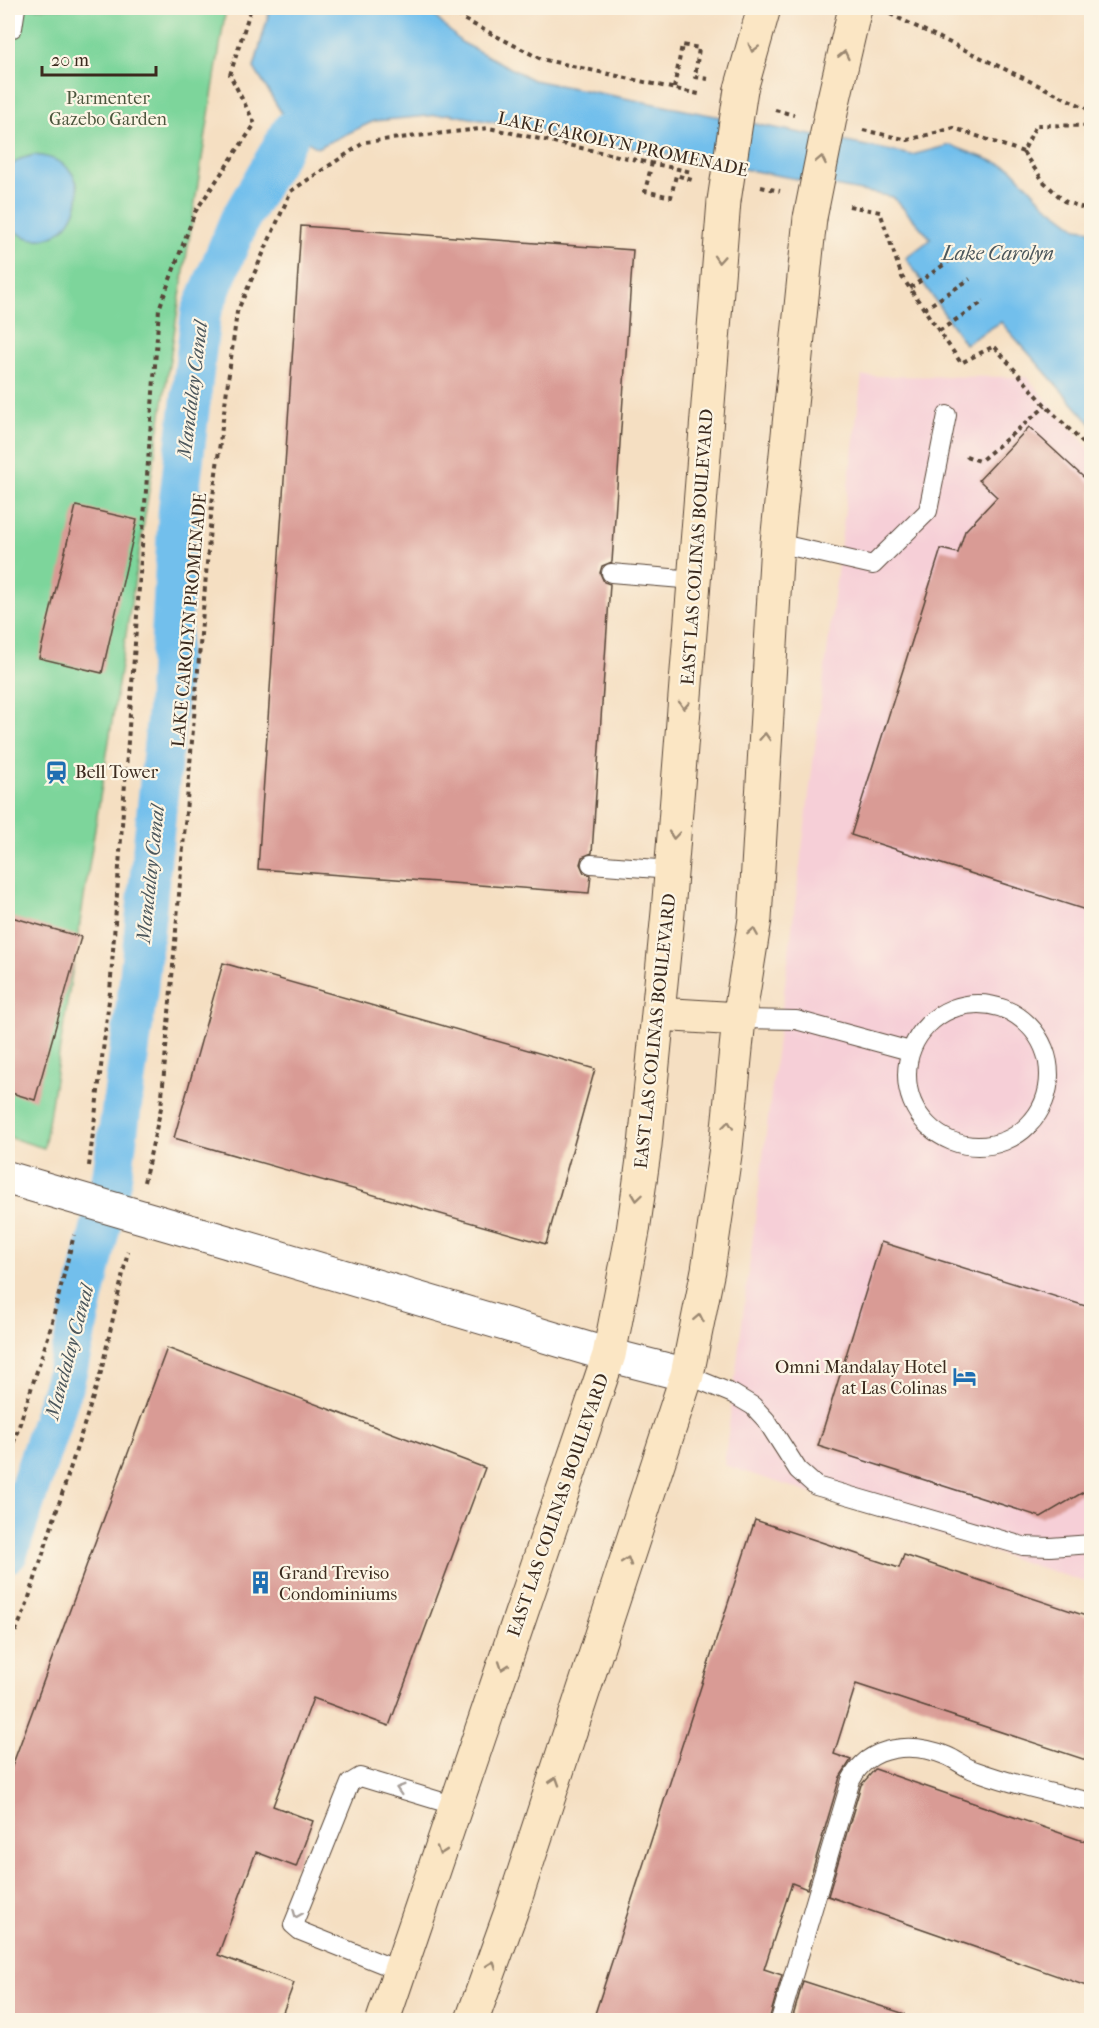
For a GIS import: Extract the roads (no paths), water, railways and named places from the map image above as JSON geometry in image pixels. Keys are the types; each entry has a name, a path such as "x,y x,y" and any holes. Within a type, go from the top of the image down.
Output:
{"main road":[{"name":"EAST LAS COLINAS BOULEVARD","path":"382,2020 609,1355 633,1231 645,1145 671,870 724,201 726,85 764,8"},
{"path":"472,2020 512,1909 687,1376 708,1270 726,1148 739,1019 755,919 777,543 810,218 833,103 870,10"},
{"path":"658,1014 739,1019"}],"street":[{"path":"8,1178 687,1376"}],"lane":[{"path":"13,28 16,8"},
{"path":"777,543 873,565 928,511 948,415"},
{"path":"611,573 694,580"},
{"path":"591,864 671,870"},
{"path":"982,1004 1004,1009 1024,1021 1039,1039 1048,1061 1048,1084 1041,1107 1027,1126 1007,1140 985,1146 961,1144 950,1140 939,1135 922,1119 910,1098 906,1074 910,1051 922,1031 938,1015 960,1005 982,1004"},
{"path":"739,1019 796,1020 910,1051"},
{"path":"687,1376 733,1394 753,1406 766,1420 798,1470 816,1486 1023,1546 1092,1544"},
{"path":"780,2020 851,1780 863,1762 881,1751 902,1747 925,1749 948,1756 974,1771 1092,1802"},
{"path":"400,1971 300,1931 293,1924 350,1783 360,1777 456,1806"}],"water":[{"name":"Lake Carolyn","path":"270,8 426,8 461,42 533,80 912,155 950,145 1011,168 1045,204 1077,228 1091,230 1091,424 1001,322 965,344 906,258 931,239 893,197 449,114 374,121 317,148 292,130 254,68"},
{"path":"34,155 60,163 74,177 78,195 74,213 63,229 47,238 28,238 8,225 8,168 20,159"}],"waterway":[{"name":"Mandalay Canal","path":"8,1553 65,1380 112,1177 138,989 167,710 178,508 201,313 239,221 292,130"}],"place":[{"name":"Bell Tower","path":"57,772"},
{"name":"Omni Mandalay Hotel at Las Colinas","path":"965,1377"},
{"name":"Grand Treviso Condominiums","path":"261,1583"}],"park label":[{"name":"Parmenter Gazebo Garden","path":"108,108"}]}
